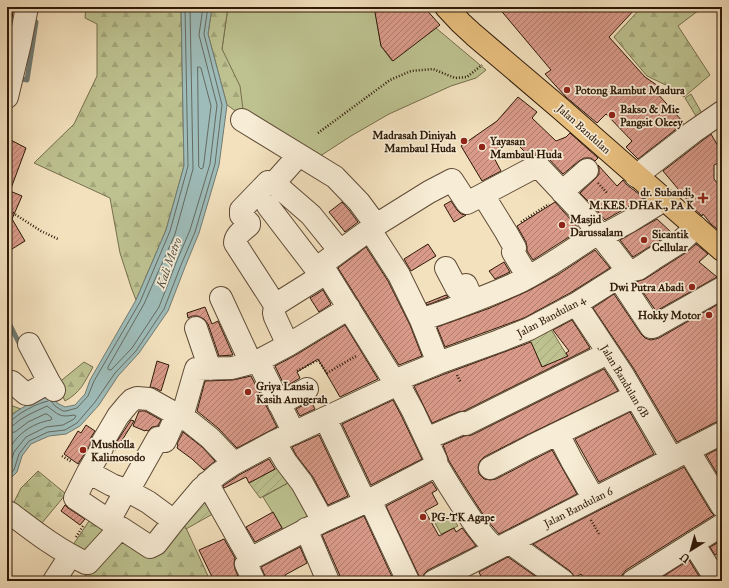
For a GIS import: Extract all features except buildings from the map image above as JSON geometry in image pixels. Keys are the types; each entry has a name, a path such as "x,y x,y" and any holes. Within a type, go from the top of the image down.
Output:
{"main road":[{"name":"Jalan Bandulan","path":"446,7 461,23 722,250"}],"street":[{"path":"7,97 21,41 27,7"},
{"path":"636,176 693,132 720,119"},
{"path":"242,120 335,178 359,202 399,275 421,320 438,363"},
{"path":"274,184 299,155"},
{"path":"563,581 504,546 492,545 485,538 463,508 437,465 413,411 325,270 325,262 373,228 429,192 452,180 467,203 535,166 539,167 600,234 651,327 722,288"},
{"path":"563,193 587,170"},
{"path":"288,345 275,317 275,305 235,243 236,237 249,225 241,214 241,210 268,182 274,184 311,215 340,252"},
{"path":"483,195 516,248 513,252 528,277"},
{"path":"421,320 473,301 528,277 600,234 630,221 664,200"},
{"path":"268,206 314,266 325,270"},
{"name":"Jalan Bandulan 4","path":"68,554 86,563 121,528 150,547 156,544 207,483 233,464 274,442 438,363 529,329 576,304 623,274 638,268 653,259 680,242 696,228"},
{"path":"446,268 457,289 466,285 473,301"},
{"path":"275,305 325,270"},
{"path":"221,298 254,362 275,395 294,433"},
{"name":"Jalan Bandulan 6B","path":"576,304 623,375 635,396 680,455 722,506"},
{"path":"233,464 210,438 196,426 179,415 149,399 137,398 132,400 118,416 102,443 102,448 75,498 101,515 110,519 158,438 165,441 179,415 196,369 232,368 254,362 288,345 349,308"},
{"path":"196,328 210,369"},
{"path":"7,381 12,382 26,394 46,387 29,344"},
{"path":"426,439 463,423 466,424 608,353"},
{"path":"275,395 307,389"},
{"path":"490,468 635,396"},
{"path":"325,418 408,581"},
{"name":"Jalan Bandulan 6","path":"434,581 464,575 504,546 722,433"},
{"path":"558,434 594,499"},
{"path":"274,442 286,462 302,483 315,525 328,581"},
{"path":"207,483 250,568 315,525 368,501 437,465"},
{"path":"88,472 112,485 127,490 148,502 174,521"},
{"path":"10,513 50,543 68,554 54,581"},
{"path":"633,581 722,525"},
{"path":"693,543 717,581"}],"path":[{"path":"318,133 390,80 411,71 433,69 455,78 467,77 496,52"},
{"path":"506,232 563,193"},
{"path":"7,211 58,239"},
{"path":"275,395 318,360 327,373 373,346"},
{"path":"68,554 101,515"}],"green space":[{"path":"86,7 181,7 184,166 166,230 136,300 120,253 110,198 34,163 74,124 97,76 97,24 85,18"},
{"path":"212,7 228,7 222,49 240,86 244,117 227,105 208,34"},
{"path":"228,7 373,7 375,10 381,46 392,61 436,28 486,70 476,78 451,86 389,114 314,160 245,117 222,49"},
{"path":"639,7 703,7 678,26 710,75 684,97 676,90 647,76 614,37 640,9"},
{"path":"691,94 704,117 699,121 685,98"},
{"path":"549,326 574,367 557,374 552,363 542,367 527,335"},
{"path":"84,362 93,367 79,391 65,401 57,384"},
{"path":"7,404 21,409 12,414 7,420"},
{"path":"283,465 295,479 260,498 249,483"},
{"path":"38,471 66,494 37,529 11,508 21,488"},
{"path":"295,479 317,517 286,534 263,497"},
{"path":"206,489 218,511 186,529 181,517"},
{"path":"93,515 116,527 87,559 69,551"},
{"path":"181,517 209,581 83,581 89,567 119,533 151,550"},
{"path":"439,518 444,522 450,519 454,520 458,526 441,534 434,521"}],"water":[{"name":"Kali Metro","path":"181,7 212,7 208,34 227,105 219,165 199,233 168,311 139,353 118,376 99,405 80,426 66,434 49,436 31,444 22,456 17,472 7,482 7,420 22,408 52,395 57,403 65,407 75,405 85,394 90,380 136,300 166,230 184,166"}],"waterway":[{"path":"22,79 27,80 36,22"},
{"path":"7,319 21,347"}],"place":[{"name":"Potong Rambut Madura","path":"567,90"},
{"name":"Bakso & Mie Pangsit Okeey","path":"612,115"},
{"name":"Madrasah Diniyah Mambaul Huda","path":"464,141"},
{"name":"Yayasan Mambaul Huda","path":"482,147"},
{"name":"dr. Subandi, M.KES. DHAK., PA K","path":"703,198"},
{"name":"Masjid Darussalam","path":"562,225"},
{"name":"Sicantik Cellular","path":"644,240"},
{"name":"Dwi Putra Abadi","path":"692,287"},
{"name":"Hokky Motor","path":"709,315"},
{"name":"Griya Lansia Kasih Anugerah","path":"248,392"},
{"name":"Musholla Kalimosodo","path":"83,450"},
{"name":"PG-TK Agape","path":"423,517"}]}
